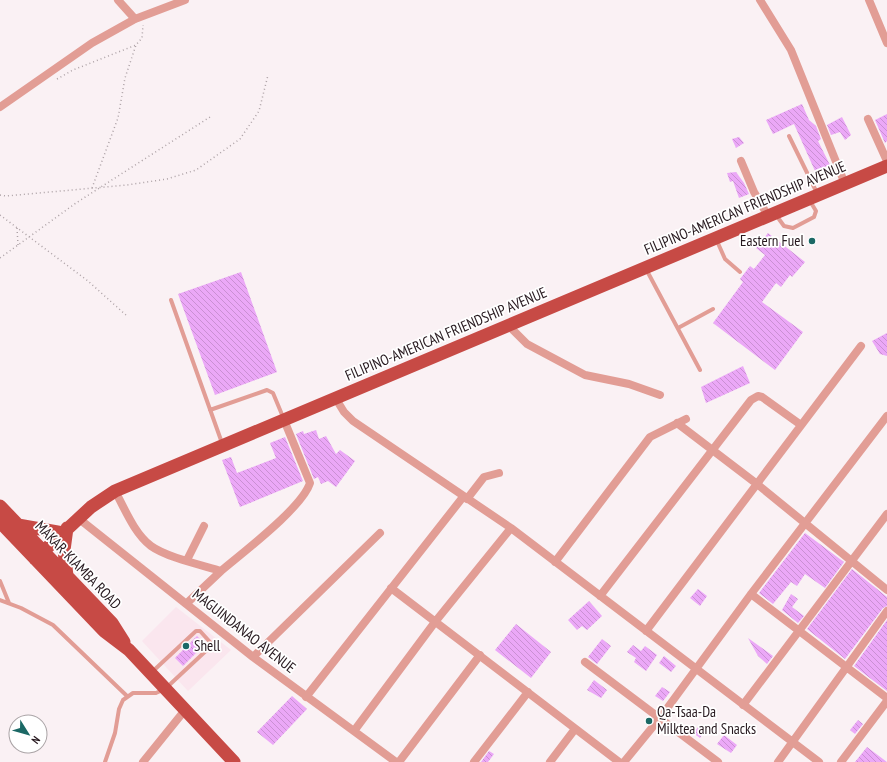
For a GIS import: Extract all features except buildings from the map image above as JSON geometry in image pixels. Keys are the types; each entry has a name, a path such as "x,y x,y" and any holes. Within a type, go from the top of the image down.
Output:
{"main road":[{"name":"FILIPINO-AMERICAN FRIENDSHIP AVENUE","path":"39,555 78,518 115,491 887,166"},
{"name":"MAKAR-KIAMBA ROAD","path":"0,506 18,525 39,555 104,631 129,650 234,762"},
{"name":"MAKAR-KIAMBA ROAD","path":"0,522 39,555 67,576 112,623 129,650"},
{"path":"18,525 65,531 64,550 67,576"}],"street":[{"path":"118,0 135,19"},
{"path":"0,107 92,43 135,19 185,0"},
{"path":"760,0 791,50 845,184"},
{"path":"869,0 887,43"},
{"path":"868,119 887,162"},
{"path":"741,161 754,192 772,215"},
{"path":"509,326 527,344 585,375 629,384 660,395"},
{"path":"646,631 861,346"},
{"path":"600,596 712,448 751,400 758,396 768,401 801,425"},
{"path":"336,398 344,412 353,421 511,528 695,670 818,762"},
{"path":"624,762 660,718 751,594 887,416"},
{"path":"555,562 650,437 686,419"},
{"path":"186,604 304,497 310,483 284,420"},
{"path":"677,423 712,448 806,523 850,562 887,590"},
{"path":"306,697 391,588 479,481 487,476 498,473"},
{"path":"115,491 133,522 147,542 173,557 221,571"},
{"path":"743,705 887,514"},
{"name":"MAGUINDANAO AVENUE","path":"78,518 253,657 396,762"},
{"path":"187,560 204,526"},
{"path":"354,731 435,622 511,528"},
{"path":"253,657 380,533"},
{"path":"391,588 620,762"},
{"path":"751,594 887,698"},
{"path":"778,762 887,610"},
{"path":"400,762 480,655"},
{"path":"585,662 718,762"},
{"path":"474,762 528,692"},
{"path":"841,762 887,701"},
{"path":"143,762 185,710"},
{"path":"550,762 575,729"}],"lane":[{"path":"772,215 784,226 793,228 814,217 816,211 814,197 789,136"},
{"path":"716,238 724,259 740,272"},
{"path":"645,267 700,370"},
{"path":"171,300 223,446"},
{"path":"678,328 713,309"},
{"path":"210,410 267,390 273,393 284,420"},
{"path":"0,581 9,603"},
{"path":"0,600 53,625 127,696"},
{"path":"105,762 115,733 120,704 127,696 139,692 156,693 166,689 209,648 211,644 209,640 200,631 196,631 151,674"}],"path":[{"path":"92,188 118,118 125,78 136,45 142,38 144,29 143,22 135,19"},
{"path":"53,81 73,70 136,45"},
{"path":"0,195 6,196 92,188 167,179 196,170 240,140 259,111 268,75"},
{"path":"0,258 101,187 210,117"},
{"path":"0,215 88,281 127,316"},
{"path":"17,228 18,245"}],"shaded area":[{"name":"Shell","path":"176,607 231,650 188,691 142,641"}],"place":[{"name":"Eastern Fuel","path":"812,241"},
{"name":"Shell","path":"186,646"},
{"name":"Qa-Tsaa-Da Milktea and Snacks","path":"649,721"}]}
